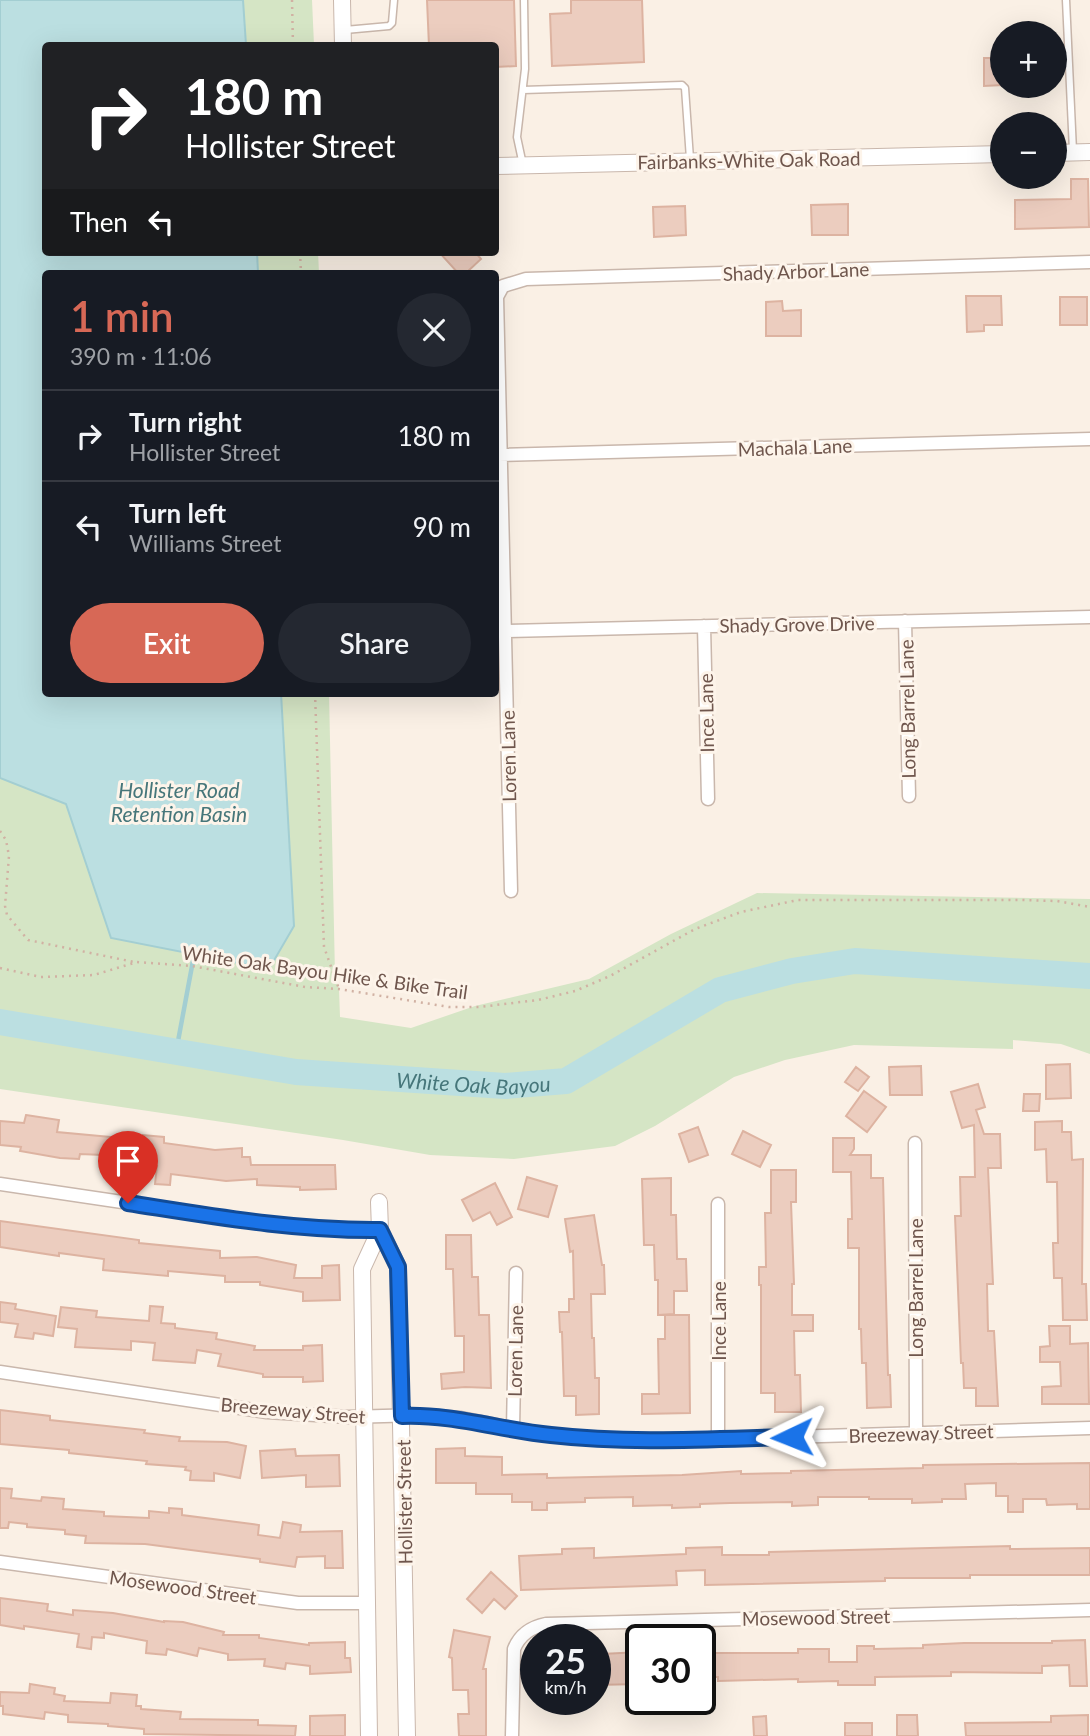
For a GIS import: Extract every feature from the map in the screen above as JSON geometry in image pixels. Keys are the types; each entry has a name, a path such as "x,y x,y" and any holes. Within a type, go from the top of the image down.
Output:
{"street":[{"path":"342,0 343,38"},
{"name":"Fairbanks-White Oak Road","path":"499,166 990,154"},
{"name":"Shady Arbor Lane","path":"503,286 526,279 1090,262"},
{"name":"Loren Lane","path":"499,293 503,286"},
{"name":"Machala Lane","path":"499,455 1090,439"},
{"name":"Loren Lane","path":"499,455 511,891"},
{"name":"Shady Grove Drive","path":"505,631 1090,617"},
{"name":"Long Barrel Lane","path":"905,621 909,796"},
{"name":"Ince Lane","path":"704,626 708,799"},
{"name":"Long Barrel Lane","path":"915,1143 916,1434"},
{"path":"0,1184 257,1222 341,1230 380,1230"},
{"name":"Hollister Street","path":"379,1202 380,1230 398,1267 407,1736"},
{"name":"Ince Lane","path":"718,1204 718,1439"},
{"name":"Hollister Street","path":"369,1736 362,1269 380,1230"},
{"name":"Loren Lane","path":"513,1429 516,1273"},
{"name":"Breezeway Street","path":"0,1372 267,1412 461,1418 548,1435 592,1439 718,1439 1090,1429"},
{"name":"Mosewood Street","path":"0,1562 298,1604 367,1603"},
{"name":"Mosewood Street","path":"512,1736 514,1648 518,1639 535,1626 560,1623 1090,1610"}],"lane":[{"path":"343,38 389,26 393,23 394,0"},
{"path":"523,165 517,137 525,69 524,0"},
{"path":"1066,0 1082,153"},
{"path":"523,90 681,85 685,88 690,161"}],"path":[{"path":"292,0 293,42"},
{"path":"315,697 324,947 339,989"},
{"path":"0,831 6,840 9,856 5,906 7,915 27,940 137,962"},
{"name":"White Oak Bayou Hike & Bike Trail","path":"0,968 41,977 94,975 137,962 192,966 304,987 339,989 449,1007 479,1007 538,1000 593,985 718,919 798,900 1020,900 1057,901 1090,907"}],"green space":[{"path":"0,0 312,0 314,42 42,42 42,256 318,256 319,270 42,270 42,697 329,697 335,975 339,989 340,1017 411,1028 475,1006 589,979 671,934 757,893 1090,899 1090,1054 1061,1044 1013,1040 1013,1049 854,1045 785,1060 734,1077 655,1126 615,1146 514,1159 430,1155 0,1089"}],"water":[{"name":"Hollister Road Retention Basin","path":"0,0 243,0 246,42 42,42 42,256 257,256 258,270 42,270 42,697 281,697 294,926 269,969 111,938 66,804 0,778"}],"building":[{"path":"427,0 514,0 516,66 499,67 499,42 429,42"},
{"path":"571,0 642,0 644,62 552,66 550,14 571,13"},
{"path":"984,58 990,58 990,86 984,86"},
{"path":"1071,179 1088,179 1089,227 1015,229 1015,200 1071,199"},
{"path":"848,204 848,235 812,235 811,205"},
{"path":"685,206 686,235 654,237 653,207"},
{"path":"443,256 478,256 481,259 469,270 455,270"},
{"path":"966,296 1001,296 1002,325 984,325 984,331 967,332"},
{"path":"1060,297 1087,297 1087,325 1060,325"},
{"path":"782,301 783,311 801,310 801,336 766,336 766,302"},
{"path":"1070,1064 1071,1098 1046,1099 1046,1065"},
{"path":"921,1066 922,1095 890,1095 889,1067"},
{"path":"856,1067 869,1077 858,1091 845,1082"},
{"path":"978,1084 985,1107 976,1110 984,1134 1000,1134 1001,1168 988,1168 993,1284 987,1284 988,1331 994,1331 998,1406 976,1406 976,1388 964,1388 961,1363 955,1216 961,1216 960,1177 975,1177 974,1125 962,1128 951,1092"},
{"path":"864,1091 886,1107 867,1132 846,1116"},
{"path":"1024,1094 1040,1094 1039,1111 1023,1111"},
{"path":"26,1115 59,1120 57,1132 143,1140 143,1135 164,1137 164,1143 215,1150 242,1148 242,1157 250,1157 251,1165 335,1165 336,1189 300,1190 300,1187 257,1185 257,1179 226,1181 171,1174 170,1185 155,1184 157,1166 102,1161 103,1155 80,1154 79,1159 60,1158 20,1151 21,1147 0,1145 0,1121 24,1123"},
{"path":"1062,1121 1062,1132 1071,1132 1072,1160 1083,1159 1082,1284 1086,1284 1087,1320 1063,1320 1062,1278 1054,1278 1053,1243 1058,1243 1057,1182 1047,1182 1046,1149 1035,1150 1035,1122"},
{"path":"698,1127 708,1155 689,1162 679,1134"},
{"path":"743,1131 771,1145 760,1167 732,1154"},
{"path":"833,1138 854,1138 854,1149 850,1155 871,1155 871,1178 883,1178 891,1407 867,1408 866,1363 862,1363 859,1329 859,1248 848,1248 848,1219 852,1219 851,1172 833,1172"},
{"path":"771,1170 796,1170 796,1202 791,1202 794,1284 792,1315 813,1315 813,1331 794,1331 795,1375 800,1375 801,1412 775,1412 775,1393 761,1393 759,1267 766,1267 765,1213 771,1213"},
{"path":"527,1177 557,1186 548,1217 518,1209"},
{"path":"671,1178 671,1215 676,1215 677,1259 686,1259 687,1291 674,1291 674,1314 658,1315 654,1245 644,1245 642,1179"},
{"path":"495,1183 512,1217 497,1225 490,1212 473,1221 462,1200"},
{"path":"594,1215 604,1265 605,1294 591,1294 595,1378 599,1378 599,1414 576,1415 576,1396 564,1396 560,1332 559,1312 569,1312 569,1299 574,1299 573,1251 570,1252 565,1219"},
{"path":"0,1221 139,1240 139,1243 220,1251 220,1258 257,1257 296,1265 294,1278 322,1278 322,1266 339,1265 340,1300 303,1301 303,1292 260,1285 260,1282 225,1282 225,1276 168,1271 168,1276 103,1270 104,1259 59,1253 59,1256 0,1247"},
{"path":"446,1235 471,1235 472,1277 478,1277 479,1315 489,1315 491,1388 442,1389 441,1374 464,1372 464,1336 455,1336 453,1269 446,1269"},
{"path":"0,1302 16,1304 15,1309 56,1316 53,1336 34,1333 33,1339 15,1337 18,1324 0,1322"},
{"path":"150,1306 163,1307 161,1323 175,1324 175,1328 217,1333 216,1339 255,1346 254,1350 303,1350 303,1346 322,1345 323,1381 303,1382 303,1377 263,1377 263,1374 218,1366 221,1354 197,1350 195,1363 153,1360 155,1343 131,1341 131,1350 75,1347 77,1329 58,1327 61,1307 97,1311 96,1317 149,1321"},
{"path":"665,1315 689,1315 690,1413 642,1414 642,1394 659,1394 658,1339 665,1339"},
{"path":"1049,1326 1070,1326 1070,1344 1088,1343 1089,1404 1042,1404 1042,1387 1061,1386 1060,1362 1040,1362 1040,1347 1050,1346"},
{"path":"0,1410 50,1416 50,1420 145,1430 144,1433 180,1437 179,1441 227,1442 246,1446 240,1478 214,1473 214,1481 190,1480 191,1471 185,1470 186,1467 69,1453 69,1450 0,1444"},
{"path":"465,1448 465,1456 502,1457 502,1475 547,1474 547,1478 741,1471 741,1474 791,1473 923,1468 923,1465 1090,1463 1090,1509 1077,1509 1077,1504 1047,1505 1046,1499 1023,1499 1023,1512 1008,1512 1008,1496 996,1496 996,1483 965,1484 966,1499 942,1499 942,1502 912,1503 912,1499 818,1497 818,1505 792,1506 792,1502 730,1503 672,1508 672,1505 633,1506 633,1497 585,1498 585,1502 547,1503 547,1510 532,1510 532,1502 512,1502 512,1494 476,1494 476,1483 436,1483 436,1449"},
{"path":"295,1449 296,1456 339,1455 340,1486 306,1487 306,1475 262,1478 260,1451"},
{"path":"0,1488 12,1489 11,1498 41,1501 42,1497 64,1499 63,1509 104,1512 104,1516 149,1518 149,1511 169,1513 169,1508 182,1509 182,1515 259,1525 258,1535 280,1538 283,1522 301,1525 300,1532 342,1531 343,1568 325,1568 325,1556 297,1557 295,1567 260,1562 260,1559 145,1544 85,1543 86,1536 65,1534 65,1530 27,1527 27,1524 9,1522 8,1528 0,1528"},
{"path":"1010,1546 1010,1549 1090,1548 1090,1575 970,1575 970,1578 885,1578 885,1581 705,1585 705,1570 676,1571 677,1585 521,1590 519,1556 562,1554 562,1549 594,1548 594,1558 686,1554 686,1548 722,1547 722,1555 769,1555 769,1552"},
{"path":"491,1572 517,1596 505,1609 494,1599 482,1613 467,1599"},
{"path":"0,1598 48,1604 47,1611 73,1615 73,1610 183,1622 224,1632 223,1635 259,1635 259,1638 309,1645 345,1642 345,1658 350,1658 351,1672 310,1674 310,1666 286,1663 285,1669 264,1666 265,1659 228,1660 228,1654 199,1648 197,1656 167,1649 166,1655 146,1653 147,1641 104,1633 104,1638 92,1637 91,1649 77,1647 79,1634 0,1625"},
{"path":"454,1630 490,1637 483,1669 486,1669 486,1736 459,1736 458,1714 469,1714 468,1690 453,1690 452,1658 449,1657"},
{"path":"1085,1640 1087,1686 1070,1686 1069,1665 1042,1666 1042,1673 951,1672 951,1676 875,1677 875,1685 838,1685 838,1681 798,1682 798,1679 718,1681 716,1677 716,1653 798,1653 798,1649 829,1649 829,1662 857,1662 857,1646 874,1646 874,1649 923,1648 923,1645"},
{"path":"625,1653 625,1684 611,1685 611,1654"},
{"path":"30,1684 55,1688 54,1694 65,1696 64,1701 110,1703 111,1693 137,1695 136,1706 141,1706 141,1709 181,1712 180,1719 258,1720 258,1725 296,1726 295,1736 144,1734 144,1729 68,1722 68,1715 45,1712 44,1719 3,1714 0,1692 29,1693"},
{"path":"345,1715 345,1736 310,1736 310,1716"},
{"path":"897,1715 917,1715 918,1736 897,1736"},
{"path":"1088,1715 1088,1736 966,1736 965,1723 1051,1722 1051,1716"},
{"path":"766,1716 767,1736 754,1736 753,1717"},
{"path":"845,1723 872,1723 872,1736 845,1736"}],"waterway":[{"path":"176,1052 195,950"},
{"name":"White Oak Bayou","path":"0,1022 296,1072 505,1086 566,1081 720,990 792,971 855,961 1090,976"}],"route":[{"path":"128,1203 257,1222 341,1230 380,1230 398,1267 402,1416 461,1418 548,1435 592,1439 792,1437"}]}
